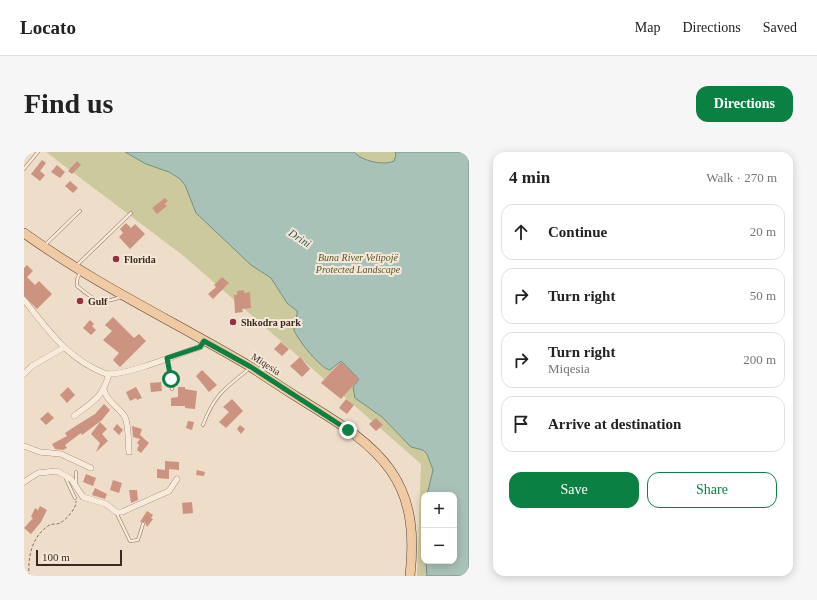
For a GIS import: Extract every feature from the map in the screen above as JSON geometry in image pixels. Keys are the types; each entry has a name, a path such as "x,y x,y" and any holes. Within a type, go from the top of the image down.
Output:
{"main road":[{"name":"Miqesia","path":"24,233 77,269 251,367 348,430 363,442 387,466 402,489 409,512 412,537 410,576"}],"street":[{"path":"24,300 63,348 80,361 108,374 126,371 200,347 204,341"},
{"path":"24,371 63,348"},
{"path":"24,374 32,366"},
{"path":"74,416 104,390 108,374"},
{"path":"104,390 109,400 124,416 126,421 129,452"},
{"path":"24,446 40,452 62,454 91,468"},
{"path":"24,482 38,472 46,470 61,472 71,479 83,497 106,504 116,512 127,510 169,491 177,479"}],"lane":[{"path":"24,169 38,152"},
{"path":"43,247 80,211"},
{"path":"123,296 107,302 98,302 77,286 77,269 131,213"},
{"path":"167,358 172,389"},
{"path":"203,425 208,412 221,390 251,367"},
{"path":"61,472 67,479 75,498"},
{"path":"76,472 75,479 83,497"},
{"path":"116,512 130,541 138,540 142,524"}],"path":[{"path":"29,576 28,560 32,545 47,526 65,520 76,504 75,498"}],"green space":[{"name":"Buna River Velipojë Protected Landscape","path":"46,152 469,152 469,576 417,576 421,464 185,257"}],"water":[{"name":"Buna River Velipojë Protected Landscape","path":"125,152 354,152 367,160 384,163 394,161 396,155 395,152 469,152 469,576 427,576 426,564 457,564 457,492 428,492 433,470 427,454 423,450 411,447 382,417 355,398 353,387 359,379 341,361 330,370 321,365 296,334 294,325 297,311 287,303 271,278 251,265 196,213 185,185 180,179 169,172 146,164"}],"building":[{"path":"42,160 46,163 40,171 45,175 40,181 31,174"},
{"path":"77,161 81,165 72,174 68,171"},
{"path":"57,165 65,172 60,178 51,172"},
{"path":"70,181 78,188 73,193 65,186"},
{"path":"165,198 168,201 164,204 167,206 157,214 152,208"},
{"path":"126,223 131,228 135,224 145,234 130,249 119,237 123,233 120,229"},
{"path":"27,265 33,271 27,277 35,285 39,281 52,294 37,309 24,296 24,268"},
{"path":"222,277 229,283 213,299 208,294 216,287 214,285"},
{"path":"244,290 244,293 250,292 251,308 242,309 243,312 235,313 234,295 237,295 237,291"},
{"path":"113,317 134,338 139,334 146,341 120,367 113,360 119,353 103,340 112,331 105,325"},
{"path":"90,320 94,324 92,326 96,330 91,335 83,328"},
{"path":"281,342 289,349 282,356 274,349"},
{"path":"300,357 310,369 302,377 290,366"},
{"path":"341,362 359,379 341,399 321,383"},
{"path":"202,370 217,385 209,392 196,376"},
{"path":"161,382 162,391 151,392 150,383"},
{"path":"68,387 75,395 67,403 60,395"},
{"path":"136,387 142,398 137,400 136,398 130,401 126,392"},
{"path":"178,387 185,387 185,389 197,391 195,409 185,408 185,406 171,406 171,398 178,397"},
{"path":"232,399 243,411 226,428 219,422 229,412 223,407"},
{"path":"346,399 354,405 347,414 339,408"},
{"path":"104,404 110,410 102,420 82,435 81,433 65,445 67,448 63,450 55,449 52,444 67,436 65,433 95,414"},
{"path":"48,412 54,418 46,425 40,419"},
{"path":"376,418 383,425 376,431 369,424"},
{"path":"188,421 194,422 192,430 186,428"},
{"path":"100,422 107,429 102,434 108,441 96,452 100,443 91,434"},
{"path":"117,424 123,430 119,435 113,429"},
{"path":"240,425 245,429 241,434 237,429"},
{"path":"132,426 142,429 140,435 149,443 141,453 137,450 139,445 137,443 140,439 133,437"},
{"path":"165,461 179,462 179,470 169,469 169,479 157,478 157,469 165,470"},
{"path":"197,470 205,472 204,476 196,475"},
{"path":"86,474 96,478 93,486 83,482"},
{"path":"113,480 122,483 119,493 110,490"},
{"path":"95,488 107,494 105,499 92,495"},
{"path":"129,490 137,490 138,500 131,503"},
{"path":"192,502 193,513 183,514 182,503"},
{"path":"40,506 47,510 41,522 31,534 24,528 33,518 31,517 35,508 38,510"},
{"path":"147,511 153,515 151,518 153,519 147,527 145,522 140,522"}],"place":[{"name":"Florida","path":"116,259"},
{"name":"Gulf","path":"80,301"},
{"name":"Shkodra park","path":"233,322"}],"route":[{"path":"171,379 167,358 200,347 204,341 251,367 348,430"}],"water label":[{"name":"Drini","path":"300,238"}]}
